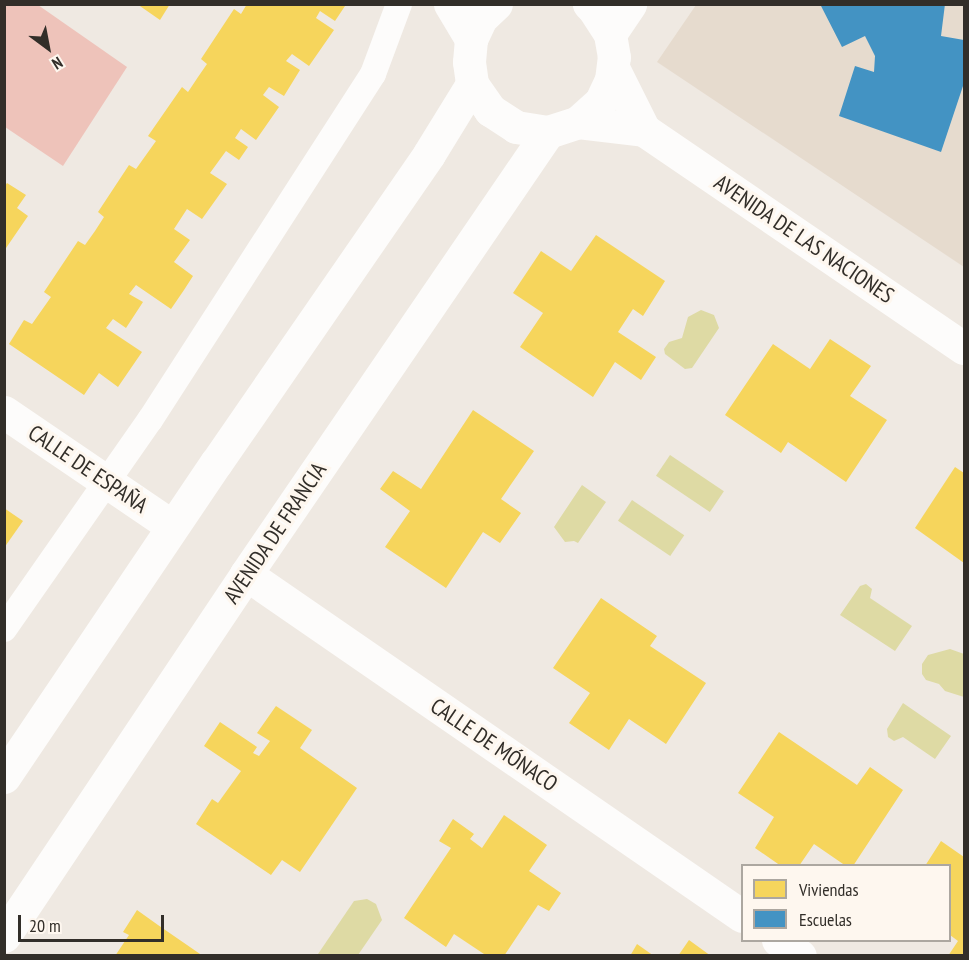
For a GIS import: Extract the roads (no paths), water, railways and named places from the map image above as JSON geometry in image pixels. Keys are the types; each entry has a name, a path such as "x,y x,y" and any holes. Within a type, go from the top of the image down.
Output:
{"street":[{"path":"450,4 471,39"},
{"path":"4,777 172,526 429,154 472,84 469,62 471,39 481,18 496,4"},
{"path":"589,4 610,34 614,57 613,68"},
{"path":"610,34 630,4"},
{"name":"AVENIDA DE FRANCIA","path":"4,936 246,574 562,127 601,101 611,80 613,68"},
{"name":"AVENIDA DE LAS NACIONES","path":"613,68 645,130 964,348"},
{"name":"AVENIDA DE LAS NACIONES","path":"472,84 490,110 516,127 645,130"},
{"name":"CALLE DE ESPAÑA","path":"4,412 172,526"},
{"name":"CALLE DE MÓNACO","path":"246,574 741,915"},
{"path":"781,942 800,956"}],"lane":[{"path":"4,629 108,483 373,74 399,4"}]}
